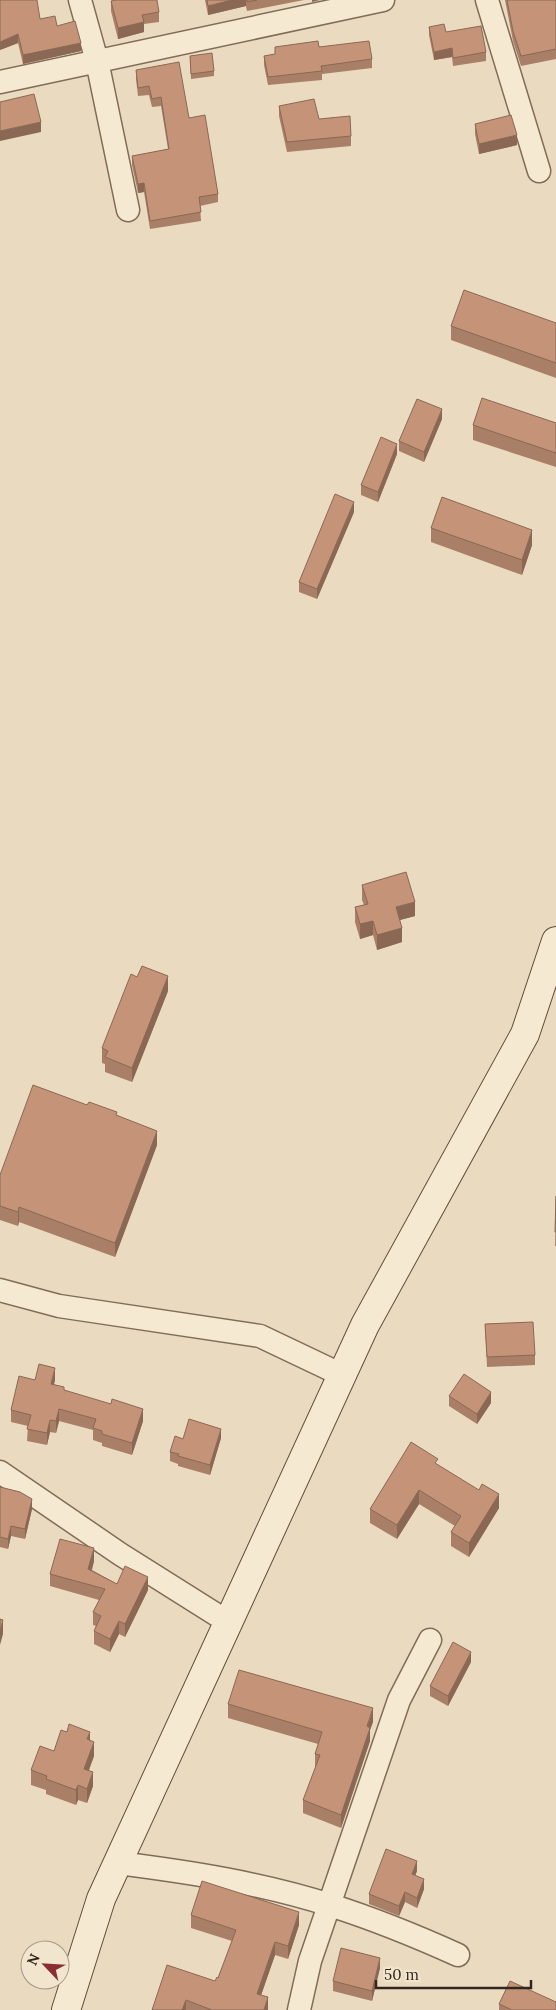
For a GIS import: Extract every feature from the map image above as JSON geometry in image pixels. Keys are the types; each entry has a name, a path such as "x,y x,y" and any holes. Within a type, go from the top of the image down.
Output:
{"street":[{"path":"80,0 97,61 128,210"},
{"path":"0,82 383,0"},
{"path":"487,0 539,171"},
{"path":"66,2010 101,1899 365,1324 525,1034 556,940"},
{"path":"0,1290 59,1306 260,1336 342,1375"},
{"path":"0,1472 120,1554 228,1622"},
{"path":"299,2010 310,1961 399,1700 430,1640"},
{"path":"118,1863 174,1870 248,1883 330,1905 458,1954"}],"building":[{"path":"0,0 37,0 40,19 55,16 57,26 75,21 81,43 23,55 18,34 0,42"},
{"path":"157,0 159,12 142,15 144,22 118,28 111,1"},
{"path":"207,0 232,0 208,6"},
{"path":"507,0 556,0 556,49 521,56 513,31"},
{"path":"444,24 446,32 481,26 486,52 453,58 452,48 434,52 429,27"},
{"path":"318,41 319,47 369,41 372,59 321,66 322,71 268,77 264,56 275,54 275,47"},
{"path":"212,53 214,71 191,74 190,56"},
{"path":"179,62 189,118 205,115 218,194 199,197 201,212 150,221 144,183 138,184 132,156 169,149 161,97 152,99 149,86 138,88 136,70"},
{"path":"34,94 41,122 0,131 0,102"},
{"path":"314,99 319,119 350,116 351,136 287,142 279,106"},
{"path":"511,115 517,135 479,144 475,124"},
{"path":"464,290 556,323 556,363 451,326"},
{"path":"482,398 556,423 556,453 473,425"},
{"path":"417,399 442,409 424,452 399,441"},
{"path":"381,437 397,444 378,492 361,485"},
{"path":"335,494 354,502 317,589 299,582"},
{"path":"442,497 532,530 522,560 431,528"},
{"path":"406,872 415,902 396,907 402,928 377,935 373,921 360,924 355,907 368,904 362,885"},
{"path":"142,966 168,976 132,1068 105,1057 108,1051 102,1048 131,974 137,977"},
{"path":"33,1085 87,1105 89,1102 117,1112 116,1115 157,1131 115,1243 19,1207 18,1212 0,1206 0,1175"},
{"path":"556,1196 556,1232 555,1232"},
{"path":"533,1322 535,1355 487,1357 485,1324"},
{"path":"39,1364 55,1368 51,1384 64,1387 64,1390 111,1404 112,1399 143,1409 132,1443 102,1434 102,1431 93,1428 96,1419 59,1409 56,1421 50,1420 47,1433 27,1429 31,1415 11,1410 19,1376 35,1380"},
{"path":"464,1374 491,1392 477,1414 449,1396"},
{"path":"189,1419 221,1429 210,1465 170,1452 175,1436 183,1439"},
{"path":"411,1442 438,1459 435,1463 479,1490 482,1484 499,1494 469,1543 451,1532 461,1516 419,1490 397,1525 370,1509"},
{"path":"0,1487 20,1492 32,1499 25,1529 11,1526 8,1539 0,1537"},
{"path":"60,1539 94,1548 88,1569 117,1584 125,1566 148,1577 125,1624 119,1621 110,1639 94,1631 101,1616 93,1612 105,1589 50,1574"},
{"path":"0,1619 3,1620 0,1631"},
{"path":"453,1642 471,1652 448,1696 430,1686"},
{"path":"239,1670 373,1708 367,1726 370,1728 341,1815 303,1800 320,1755 315,1754 322,1732 228,1704"},
{"path":"69,1724 90,1732 87,1739 94,1742 84,1769 93,1772 87,1789 78,1785 76,1790 46,1779 47,1776 31,1770 40,1746 54,1751 61,1730 67,1732"},
{"path":"386,1849 417,1861 412,1874 424,1879 417,1898 405,1892 399,1906 369,1894"},
{"path":"202,1881 299,1912 288,1946 275,1942 257,1994 268,1997 264,2010 212,2010 186,2000 182,2010 152,2010 167,1965 215,1981 218,1978 236,1930 191,1915"},
{"path":"341,1948 380,1958 372,1991 333,1981"},
{"path":"510,1981 556,2002 556,2010 512,2010 499,2004"}]}
